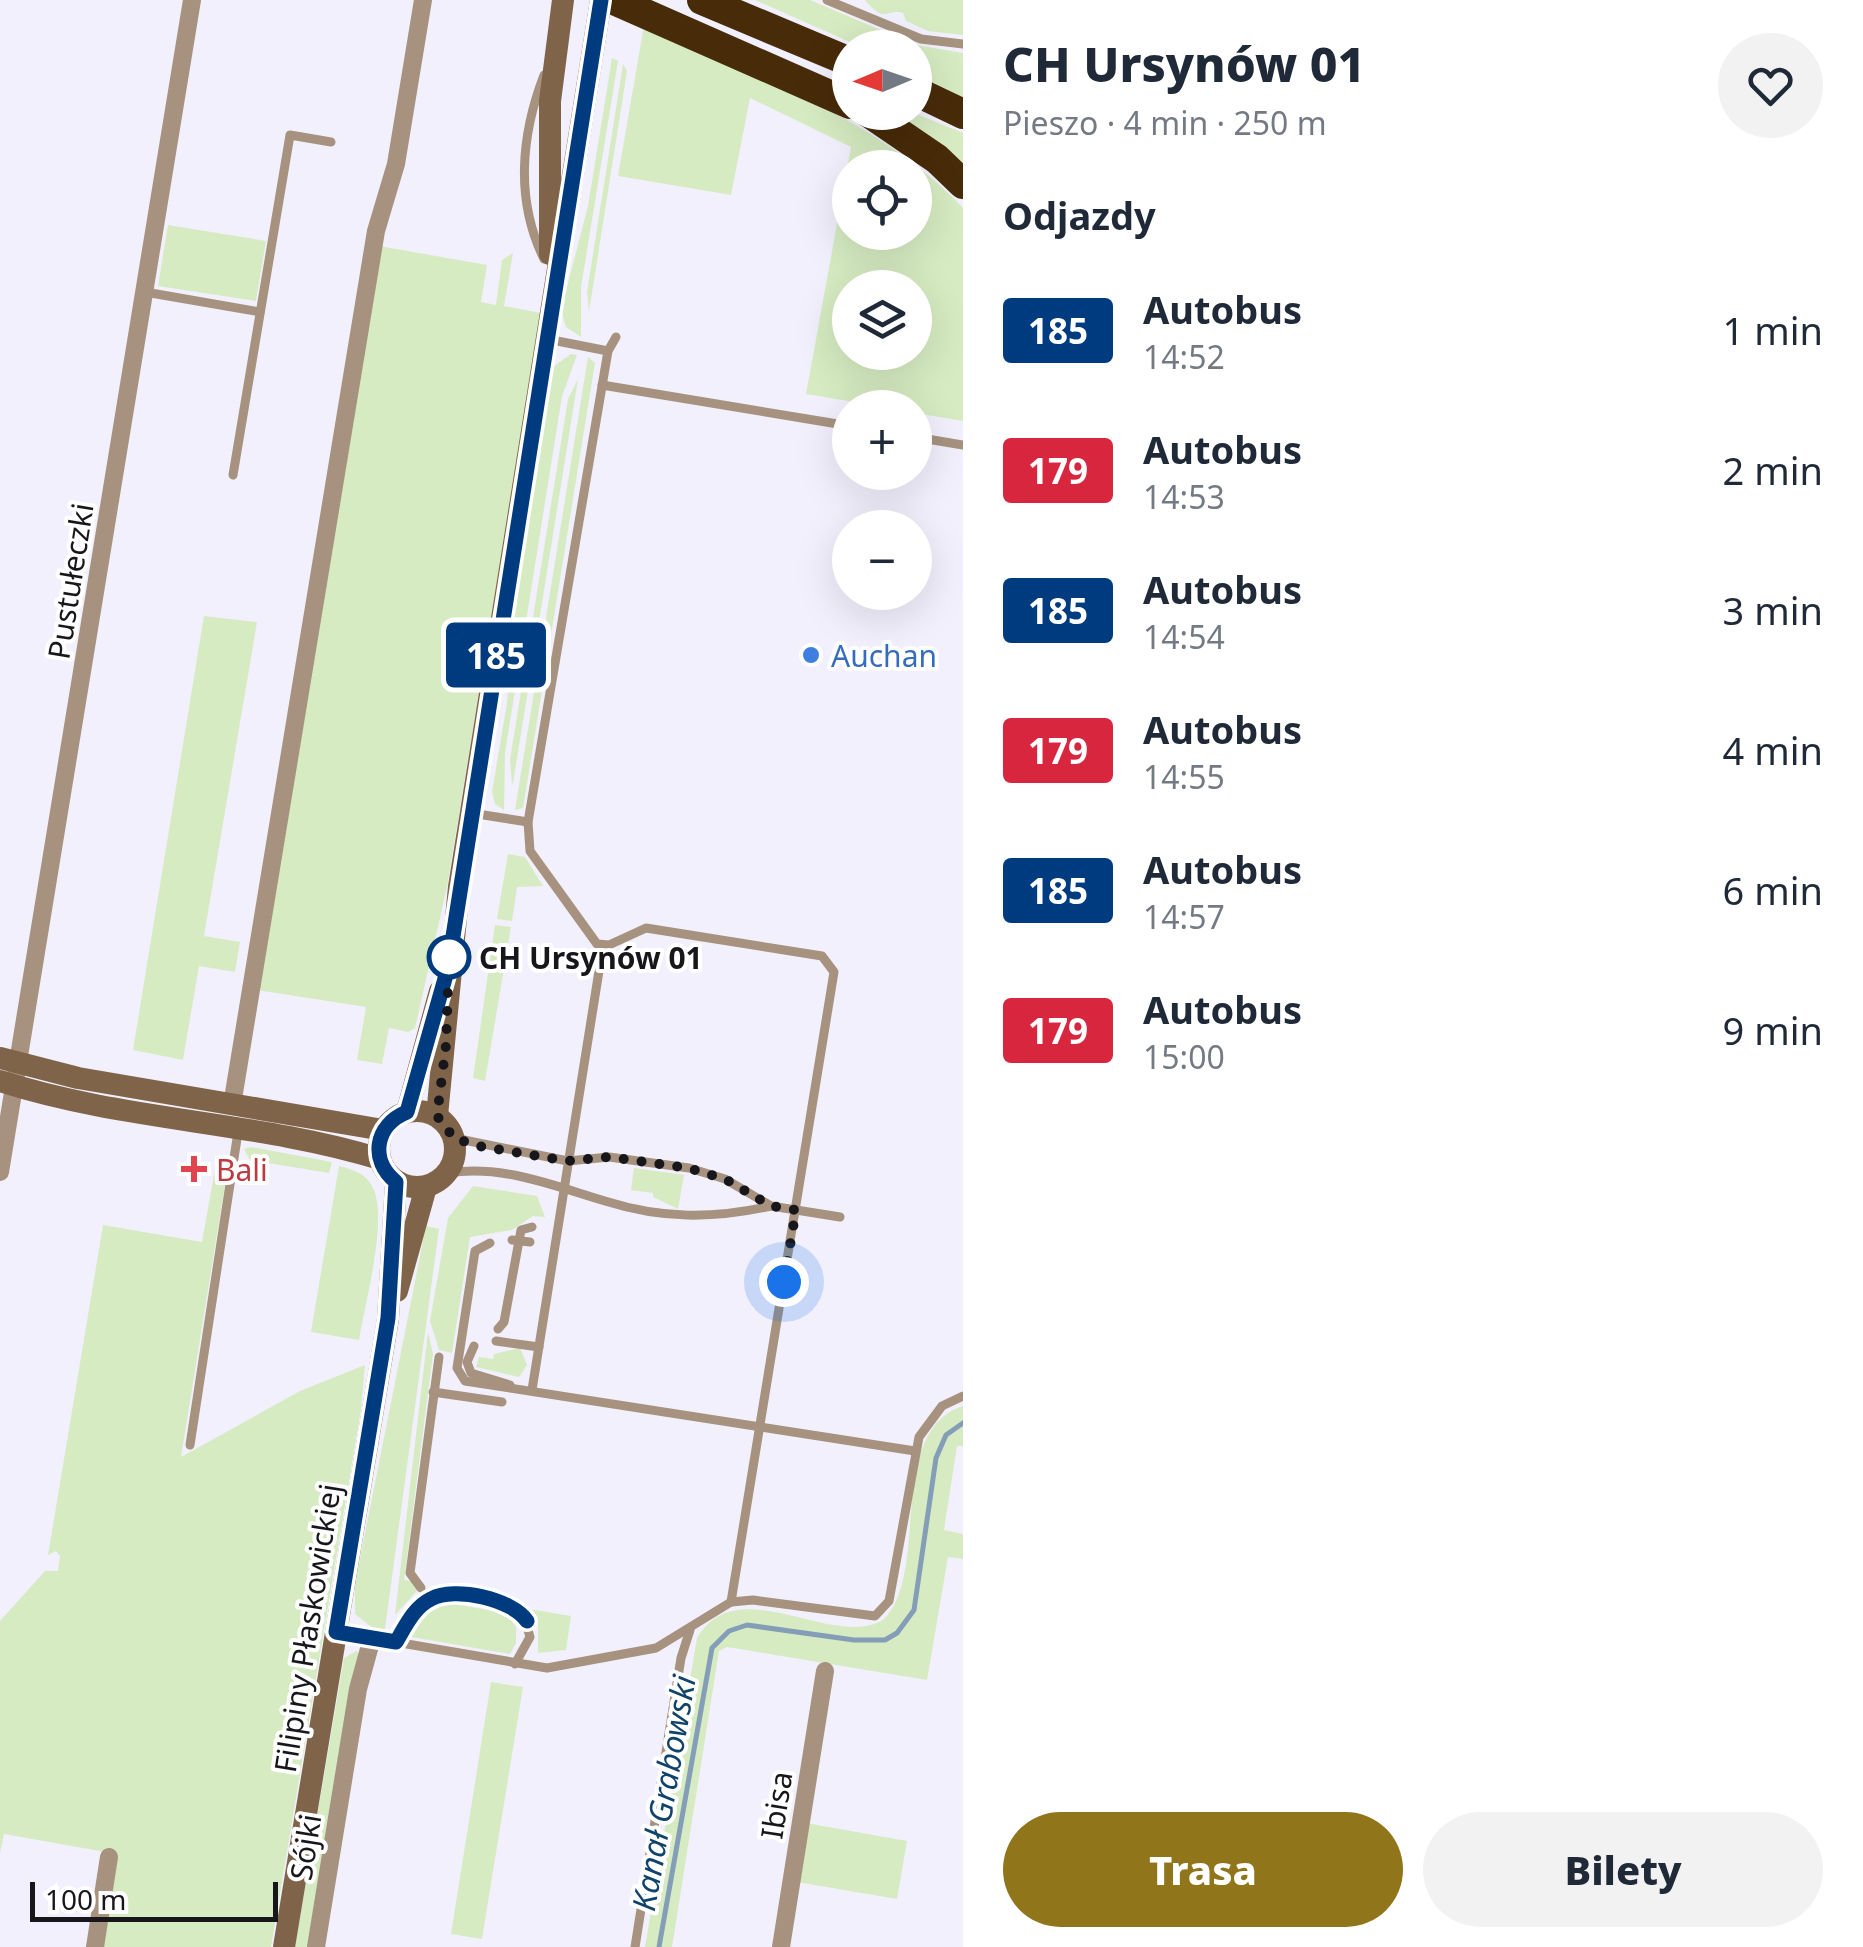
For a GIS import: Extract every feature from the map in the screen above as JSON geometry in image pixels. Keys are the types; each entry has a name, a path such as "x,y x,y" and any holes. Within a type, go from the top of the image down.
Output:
{"highway":[{"path":"614,0 832,96"},
{"path":"702,0 832,54"},
{"path":"932,99 963,114"},
{"path":"894,130 937,159 963,184"}],"main road":[{"path":"553,302 549,152 563,0"},
{"path":"437,1116 446,1045 448,968 470,813 601,0"},
{"path":"8,1072 383,1130 407,1112 448,968"},
{"path":"8,1072 380,1159"},
{"path":"383,1130 380,1159 396,1182 426,1187 448,1173 455,1156 454,1138 437,1116 407,1112"},
{"name":"Filipiny Płaskowickiej","path":"284,1947 388,1318 396,1182"},
{"name":"Filipiny Płaskowickiej","path":"388,1318 426,1187"}],"street":[{"name":"Pustułeczki","path":"0,1172 8,1072 145,292 192,0"},
{"path":"232,1105 376,230 396,164 424,0"},
{"path":"336,1632 372,1638"},
{"name":"Sójki","path":"316,1947 358,1690 372,1638"},
{"name":"Ibisa","path":"781,1947 825,1671"},
{"path":"95,1947 110,1857"}],"lane":[{"path":"827,0 922,38 963,44"},
{"path":"232,476 290,135 331,142"},
{"path":"145,292 260,312"},
{"path":"603,946 588,938 530,851 528,822 608,350 616,337"},
{"path":"547,339 608,350"},
{"path":"602,385 832,423"},
{"path":"932,440 963,445"},
{"path":"470,813 528,822"},
{"path":"603,946 646,928 822,956 834,972 731,1602"},
{"path":"532,1390 603,946"},
{"path":"190,1445 238,1128"},
{"path":"454,1138 568,1161 609,1157 688,1168 725,1179 771,1206"},
{"path":"448,1173 481,1171 564,1186 634,1209 700,1218 771,1206 840,1217"},
{"path":"527,1258 522,1229 557,1231"},
{"path":"525,1242 554,1246"},
{"path":"490,1243 475,1251 457,1368 462,1380 915,1452"},
{"path":"527,1258 552,1262"},
{"path":"498,1329 509,1276 527,1258"},
{"path":"470,1280 484,1278"},
{"path":"466,1311 480,1308"},
{"path":"462,1338 472,1347 472,1373 512,1386"},
{"path":"496,1346 539,1347"},
{"path":"420,1588 410,1574 438,1357"},
{"path":"434,1392 502,1402"},
{"path":"372,1638 546,1668 656,1648 731,1602 753,1600 868,1617 883,1610 889,1601 915,1452 934,1413 963,1396"},
{"path":"396,1642 426,1600 445,1594 476,1598 514,1607 527,1621 530,1637 514,1664"},
{"path":"635,1947 681,1658 690,1630"}],"green space":[{"path":"755,0 810,0 881,30 832,30 832,34"},
{"path":"865,0 963,0 963,35 926,30 906,21 903,13 877,12"},
{"path":"644,25 832,112 832,130 863,130 894,150 850,150 750,98 731,195 618,176"},
{"path":"932,48 963,53 963,101 932,85"},
{"path":"612,58 618,61 581,287 581,337 566,327 561,310 588,206"},
{"path":"623,64 627,71 589,312 587,292"},
{"path":"932,120 963,133 963,163 919,130 932,130"},
{"path":"932,178 963,208 963,421 932,416 932,390 832,390 832,398 806,394 832,250 932,250"},
{"path":"168,225 266,241 256,301 158,286"},
{"path":"379,246 487,265 481,302 496,305 502,260 513,253 504,306 541,313 447,887 415,1028 408,1032 389,1028 382,1064 357,1060 366,1007 257,990"},
{"path":"571,354 577,355 562,396 505,753 504,810 495,804 492,792 507,703 512,621 554,366"},
{"path":"588,357 595,363 523,808 515,810"},
{"path":"578,379 512,784 510,760 568,399"},
{"path":"204,616 257,622 204,936 240,942 235,972 199,966 183,1060 133,1050"},
{"path":"508,854 525,857 543,886 517,887 512,921 497,919"},
{"path":"495,925 511,927 485,1081 473,1078"},
{"path":"251,1147 332,1162 329,1173 250,1160 244,1149"},
{"path":"217,1158 229,1160 181,1457 300,1391 365,1365 361,1409 271,1947 102,1947 117,1854 4,1834 0,1853 0,1621 45,1571 58,1571 60,1556 56,1551 48,1555 103,1225 202,1242"},
{"path":"339,1166 365,1178 375,1193 378,1208 376,1245 359,1340 311,1332"},
{"path":"634,1168 684,1175 678,1209 653,1197 653,1193 631,1190"},
{"path":"473,1186 537,1196 545,1217 533,1216 512,1230 470,1237 452,1353 439,1350 430,1321 448,1218"},
{"path":"426,1226 439,1229 385,1629 374,1629 355,1614 355,1584"},
{"path":"428,1332 433,1354 404,1580 424,1583 395,1615"},
{"path":"520,1348 527,1365 519,1377 476,1367 479,1357 493,1359 494,1354"},
{"path":"963,1406 963,1446 957,1446 944,1530 963,1534 963,1559 948,1557 927,1680 727,1647 719,1651 672,1947 645,1947 697,1638 715,1619 736,1610 786,1614 838,1626 862,1627 883,1620 897,1599 905,1571 916,1473 924,1444 939,1421"},
{"path":"448,1603 506,1613 516,1627 516,1643 510,1654 411,1637 425,1614"},
{"path":"529,1609 571,1616 566,1650 538,1653 538,1625"},
{"path":"359,1653 309,1947 295,1947 344,1658"},
{"path":"491,1682 523,1687 482,1939 451,1934"},
{"path":"806,1823 907,1841 897,1899 797,1882"}],"waterway":[{"name":"Kanał Grabowski","path":"659,1947 712,1648 729,1631 747,1625 854,1640 885,1640 897,1633 914,1610 936,1458 946,1435 963,1423"}],"bus line":[{"name":"185","path":"527,1621 506,1604 445,1594 426,1600 396,1642 336,1632 388,1318 396,1182 383,1168 378,1147 383,1130 407,1112 423,1044 448,968 601,0"}],"place":[{"name":"Auchan","path":"811,655"},
{"name":"CH Ursynów 01","path":"449,957"},
{"name":"Bali","path":"194,1169"}],"route":[{"path":"449,957 446,1045 437,1116 454,1138 522,1155 568,1161 609,1157 688,1168 725,1179 771,1206 796,1210 784,1282"}]}
